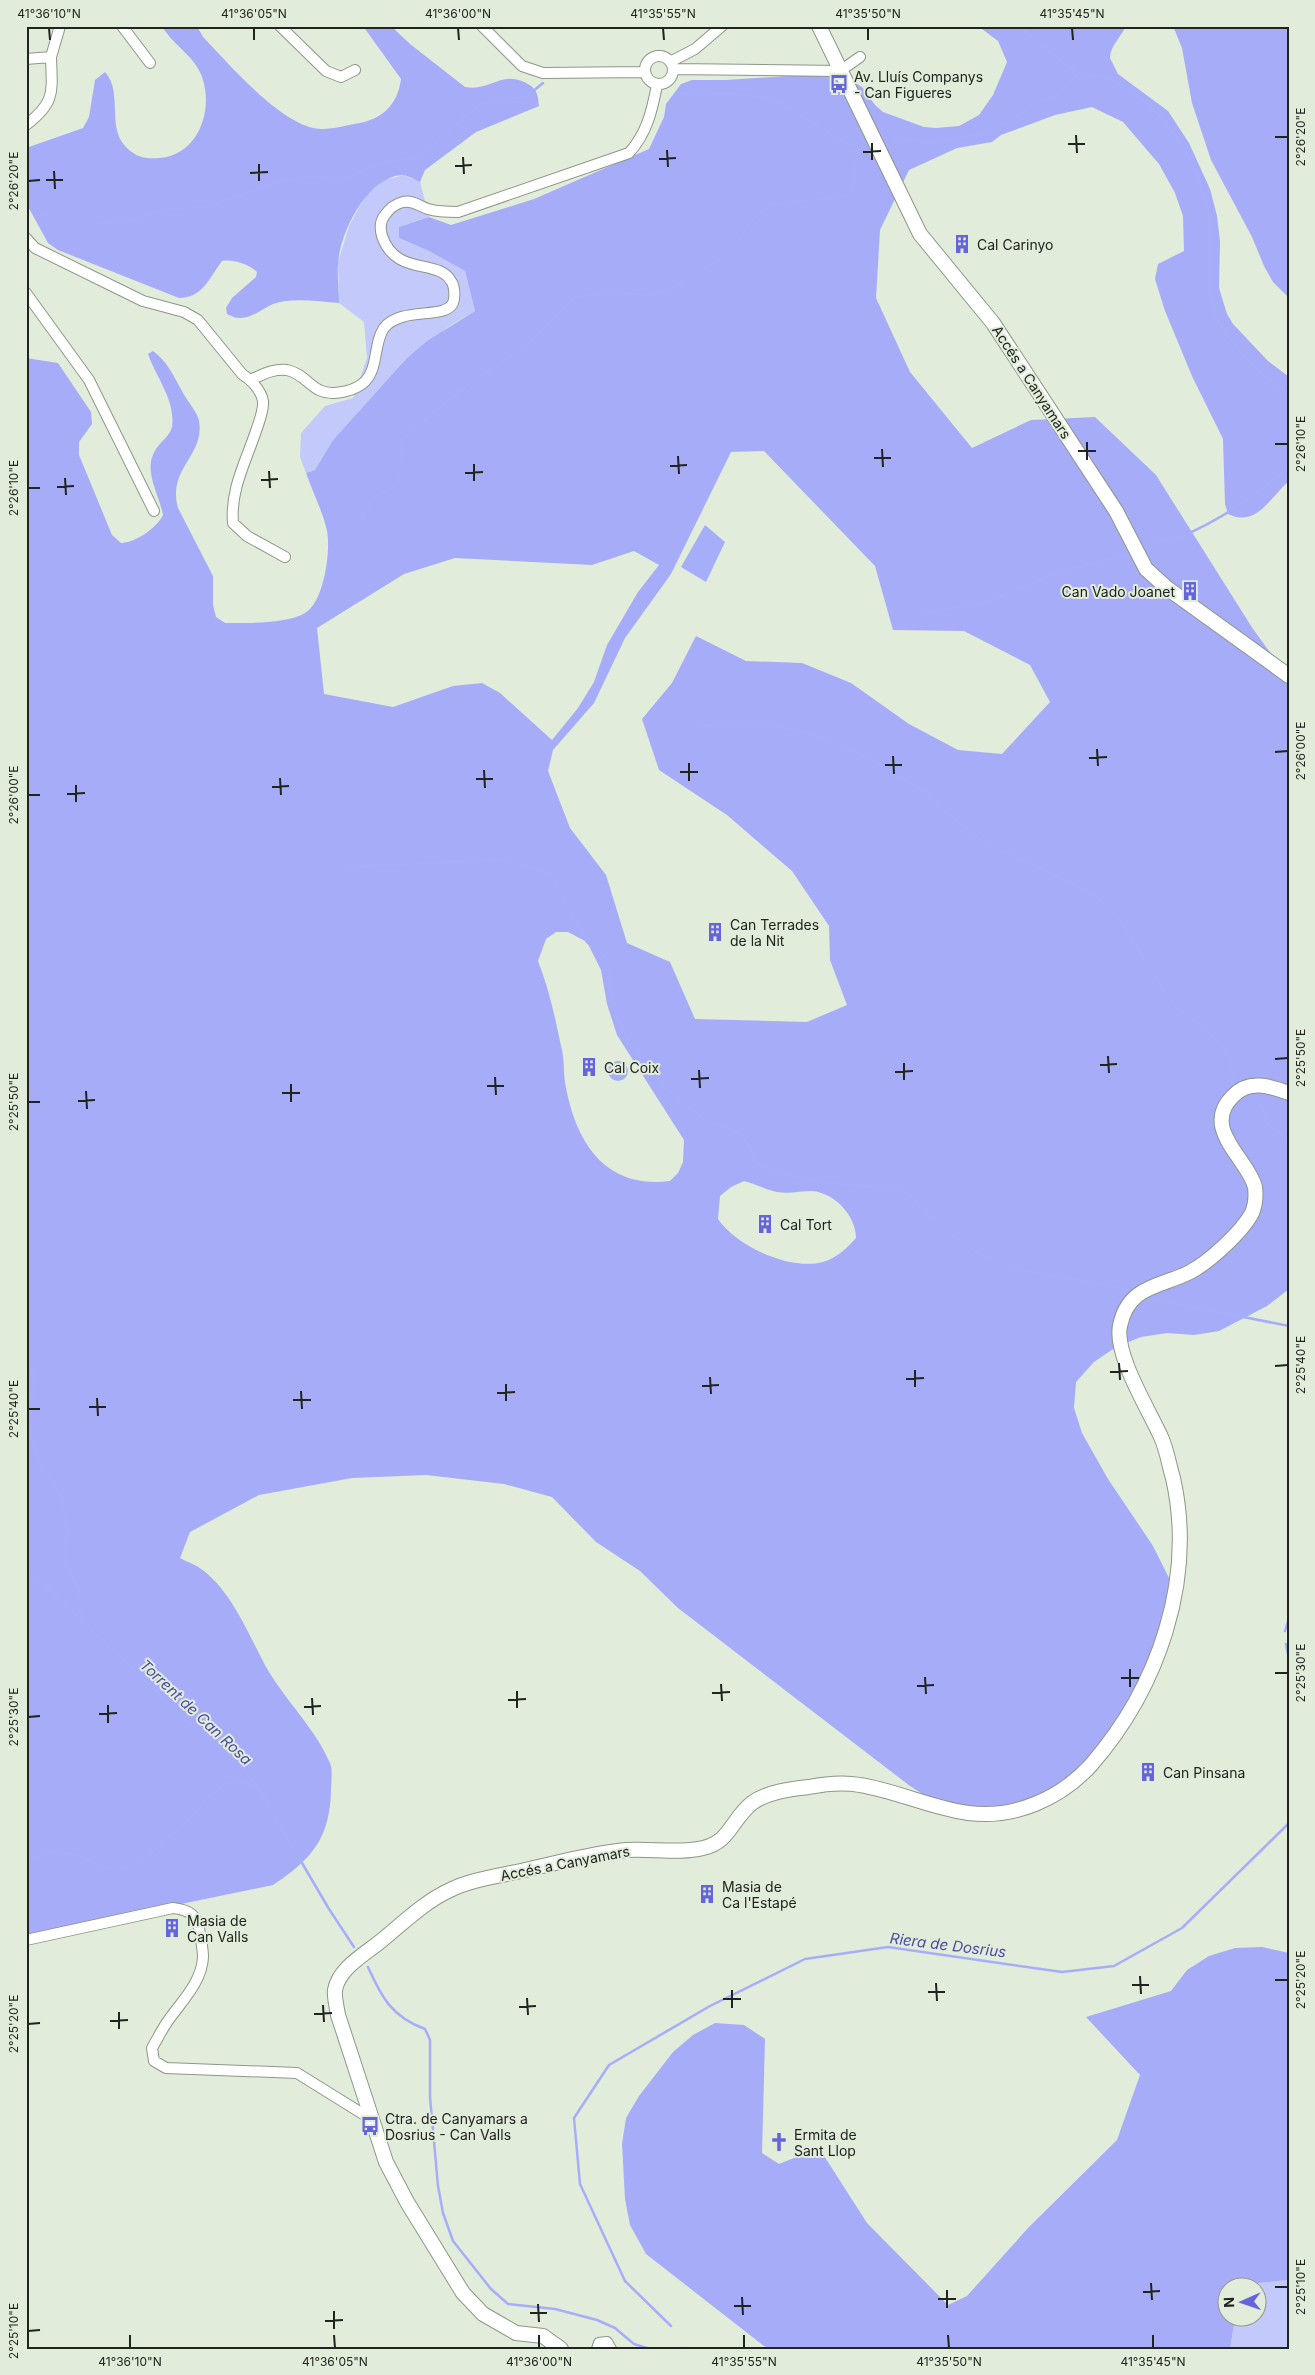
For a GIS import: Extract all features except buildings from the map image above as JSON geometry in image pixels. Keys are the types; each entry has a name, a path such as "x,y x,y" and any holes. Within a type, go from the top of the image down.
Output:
{"street":[{"path":"26,125 45,109 49,102 51,57 60,26"},
{"path":"122,26 150,63"},
{"path":"280,26 326,72 341,77 355,70"},
{"path":"482,26 522,66 543,73 644,72"},
{"path":"671,65 722,26"},
{"name":"Accés a Canyamars","path":"819,26 920,234 993,323 1116,511 1146,569 1167,588 1289,676"},
{"path":"26,59 51,57"},
{"path":"671,65 671,78 663,84 658,85 647,79 644,72 646,64 653,57 663,57 671,65 840,71 860,57"},
{"path":"250,380 269,372 286,370 300,374 320,390 340,393 363,384 371,371 384,328 394,320 408,314 444,311 452,304 454,293 451,281 444,274 404,263 386,249 380,231 382,219 388,210 404,202 415,202 426,208 443,212 458,212 630,153 641,140 648,124 658,85"},
{"path":"26,238 35,248 143,302 184,312 198,320 242,374 250,380 263,401 260,419 238,479 231,506 233,523 248,536 285,558"},
{"path":"26,293 89,380 154,511"},
{"name":"Accés a Canyamars","path":"561,2349 543,2336 516,2333 483,2314 463,2293 407,2202 386,2162 338,2015 335,1991 343,1971 430,1901 453,1888 605,1853 646,1849 697,1850 718,1844 738,1816 756,1800 776,1792 814,1786 857,1784 966,1813 995,1815 1033,1806 1066,1788 1089,1767 1124,1724 1155,1663 1171,1614 1180,1559 1178,1501 1164,1442 1140,1395 1120,1346 1120,1322 1131,1301 1139,1293 1152,1285 1194,1269 1224,1245 1243,1226 1252,1211 1255,1200 1254,1187 1228,1143 1223,1130 1223,1115 1226,1104 1240,1090 1255,1085 1267,1086 1289,1093"},
{"path":"26,1940 173,1908 186,1910 194,1914 200,1927 203,1958 199,1975 152,2048 154,2061 166,2068 297,2073 371,2119"},
{"path":"597,2349 599,2343 607,2342 610,2349"}],"shaded area":[{"path":"162,26 197,26 203,37 258,93 291,118 307,126 327,129 369,121 389,108 397,95 401,79 363,26 391,26 410,44 465,87 482,87 509,79 526,83 533,87 536,92 539,106 476,132 425,170 420,182 402,175 389,178 378,185 358,208 344,237 338,269 339,303 306,300 281,302 273,304 246,318 234,317 227,314 226,308 232,298 256,277 257,272 245,264 236,261 222,261 200,291 194,295 179,298 58,250 48,243 26,203 26,148 83,128 89,117 95,80 105,72 113,90 117,131 121,141 128,149 143,157 160,158 173,155 193,141 204,118 206,106 203,80 196,65 172,40"},
{"path":"978,26 1126,26 1110,54 1110,58 1118,74 1168,111 1189,143 1210,189 1217,216 1220,242 1219,288 1227,314 1233,324 1268,361 1289,377 1289,481 1255,514 1247,517 1238,517 1228,514 1225,504 1223,439 1192,376 1165,311 1155,279 1158,264 1184,251 1183,216 1175,193 1159,164 1123,122 1092,107 1055,115 1001,135 992,142 957,148 909,170 880,230 876,298 910,372 972,448 1031,420 1095,417 1156,475 1253,629 1269,651 1289,672 1289,1289 1267,1306 1219,1331 1194,1335 1167,1333 1141,1337 1116,1347 1094,1362 1076,1382 1074,1408 1082,1433 1108,1479 1153,1546 1176,1592 1166,1645 1079,1778 1010,1814 932,1800 910,1786 678,1608 640,1571 596,1542 552,1497 504,1484 426,1475 352,1478 259,1495 190,1532 180,1558 204,1571 225,1593 241,1618 269,1672 310,1728 330,1763 332,1776 330,1807 327,1821 316,1846 298,1866 273,1885 26,1936 26,358 58,363 91,412 92,424 79,442 79,455 112,535 121,543 139,538 145,534 156,525 163,515 153,482 151,465 156,449 171,430 172,417 168,399 148,354 153,351 158,355 170,370 199,421 197,444 181,472 177,482 176,494 178,508 213,576 213,605 216,617 225,623 244,623 277,621 297,617 312,607 317,598 325,575 328,551 327,531 306,473 315,470 333,440 406,359 427,341 475,311 465,271 429,251 399,238 399,227 429,217 451,225 534,199 649,149 664,117 666,104 681,84 692,80 726,80 802,75 843,76 862,87 875,105 883,112 924,127 959,126 979,115 993,95 1007,62 998,41","holes":["764,451 875,566 893,630 964,631 1030,665 1050,702 1002,754 958,750 909,724 851,683 802,663 746,661 696,636 672,683 642,719 659,770 727,815 792,871 829,926 830,960 847,1005 807,1022 695,1019 670,962 627,943 606,875 570,828 548,771 553,750 594,703 625,638 671,574 731,452","634,551 659,565 638,592 607,645 594,682 578,708 552,740 500,693 482,683 453,686 393,707 324,694 317,628 404,574 455,558 592,565","556,932 568,932 587,942 601,970 607,1004 617,1035 684,1140 683,1162 678,1173 670,1181 648,1182 628,1178 612,1170 598,1158 587,1144 578,1127 566,1088 564,1062 554,1014 538,961 546,939","744,1181 777,1192 812,1191 829,1196 843,1207 848,1214 855,1230 856,1238 837,1255 823,1262 810,1264 795,1263 765,1254 737,1238 718,1219 720,1196 731,1187"]},
{"path":"1173,26 1289,26 1289,298 1273,282 1252,237 1211,160 1192,103 1182,48"},
{"path":"404,175 420,182 429,217 399,227 399,238 429,251 465,271 475,311 451,325 406,359 333,440 315,470 306,473 300,457 301,433 325,406 353,398 367,358 364,322 339,303 338,262 349,226 365,196 384,180"},
{"path":"705,525 725,542 706,582 681,567"},
{"path":"618,1061 625,1064 628,1071 625,1078 618,1081 611,1078 608,1071 611,1064"},
{"path":"1262,1947 1289,1953 1289,2280 1268,2282 1268,2278 1218,2278 1218,2328 1233,2328 1230,2349 770,2349 646,2254 630,2225 625,2199 622,2144 626,2118 639,2096 673,2052 693,2035 715,2023 744,2025 765,2039 762,2153 779,2164 819,2148 867,2223 948,2305 967,2296 1028,2228 1117,2140 1140,2075 1086,2017 1171,1991 1187,1970 1209,1956 1235,1948"},
{"path":"1289,2280 1289,2349 1230,2349 1233,2328 1268,2328 1268,2282"}],"waterway":[{"path":"1019,26 1079,73 1099,76 1129,89 1150,106 1176,136 1193,166 1209,213 1211,234 1210,285 1215,313 1228,336 1257,369 1289,394"},
{"path":"891,137 930,143 982,134 1007,123 1037,103 1061,93 1078,73"},
{"path":"26,203 59,224 95,224 131,220 169,209 206,207 286,180 318,176 339,180 386,162 419,157 479,105 500,99 526,97 543,83"},
{"path":"675,94 730,94 771,100 792,109 832,135 852,145 863,147"},
{"path":"357,529 372,498 398,485 402,456 401,440 462,389 528,345 574,297 608,293 651,295 670,290 730,253 752,220 772,204 834,198 851,193 858,147"},
{"path":"1152,542 1179,537 1224,515 1252,497 1289,468"},
{"path":"919,614 985,603 1062,571 1126,555"},
{"path":"698,726 773,725 816,735 873,761 925,792 946,813 984,842 1082,888 1105,903 1120,919 1174,1005 1219,1041 1231,1058 1232,1084"},
{"path":"341,867 501,860 550,873 587,942 607,958 615,1011 621,1025 640,1056 663,1084 689,1108 713,1123 736,1131 741,1135 751,1150 756,1163 807,1180 842,1185 896,1187 904,1190 940,1224 969,1248 980,1254 1032,1272 1128,1290"},
{"path":"1260,1103 1268,1124 1289,1140"},
{"path":"1153,1299 1289,1326"},
{"path":"26,1364 35,1374 31,1408 32,1439 41,1466 60,1493 68,1530 64,1551 68,1569 79,1589 81,1619"},
{"name":"Torrent de Can Rosa","path":"26,1567 187,1721 235,1759 258,1788 329,1909 354,1947"},
{"path":"1285,1631 1289,1618"},
{"name":"Riera de Dosrius","path":"1286,1644 1289,1659"},
{"path":"26,1860 51,1852 76,1855 106,1867 126,1869 149,1855 196,1812 210,1795 224,1784 241,1781 257,1787"},
{"name":"Riera de Dosrius","path":"671,2326 625,2281 580,2184 574,2118 609,2065 710,2006 805,1959 888,1947 1062,1972 1114,1966 1182,1928 1289,1823"},
{"name":"Torrent de Can Rosa","path":"368,1967 389,2005 404,2019 425,2029 430,2040 430,2097 438,2186 443,2213 453,2241 491,2289 508,2304 555,2309 597,2320 615,2328 634,2344 650,2349"}],"place":[{"name":"Av. Lluís Companys - Can Figueres","path":"839,84"},
{"name":"Cal Carinyo","path":"962,244"},
{"name":"Can Vado Joanet","path":"1190,591"},
{"name":"Can Terrades de la Nit","path":"715,932"},
{"name":"Cal Coix","path":"589,1067"},
{"name":"Cal Tort","path":"765,1224"},
{"name":"Can Pinsana","path":"1148,1772"},
{"name":"Masia de Ca l'Estapé","path":"707,1894"},
{"name":"Masia de Can Valls","path":"172,1928"},
{"name":"Ctra. de Canyamars a Dosrius - Can Valls","path":"370,2126"},
{"name":"Ermita de Sant Llop","path":"779,2142"}]}
